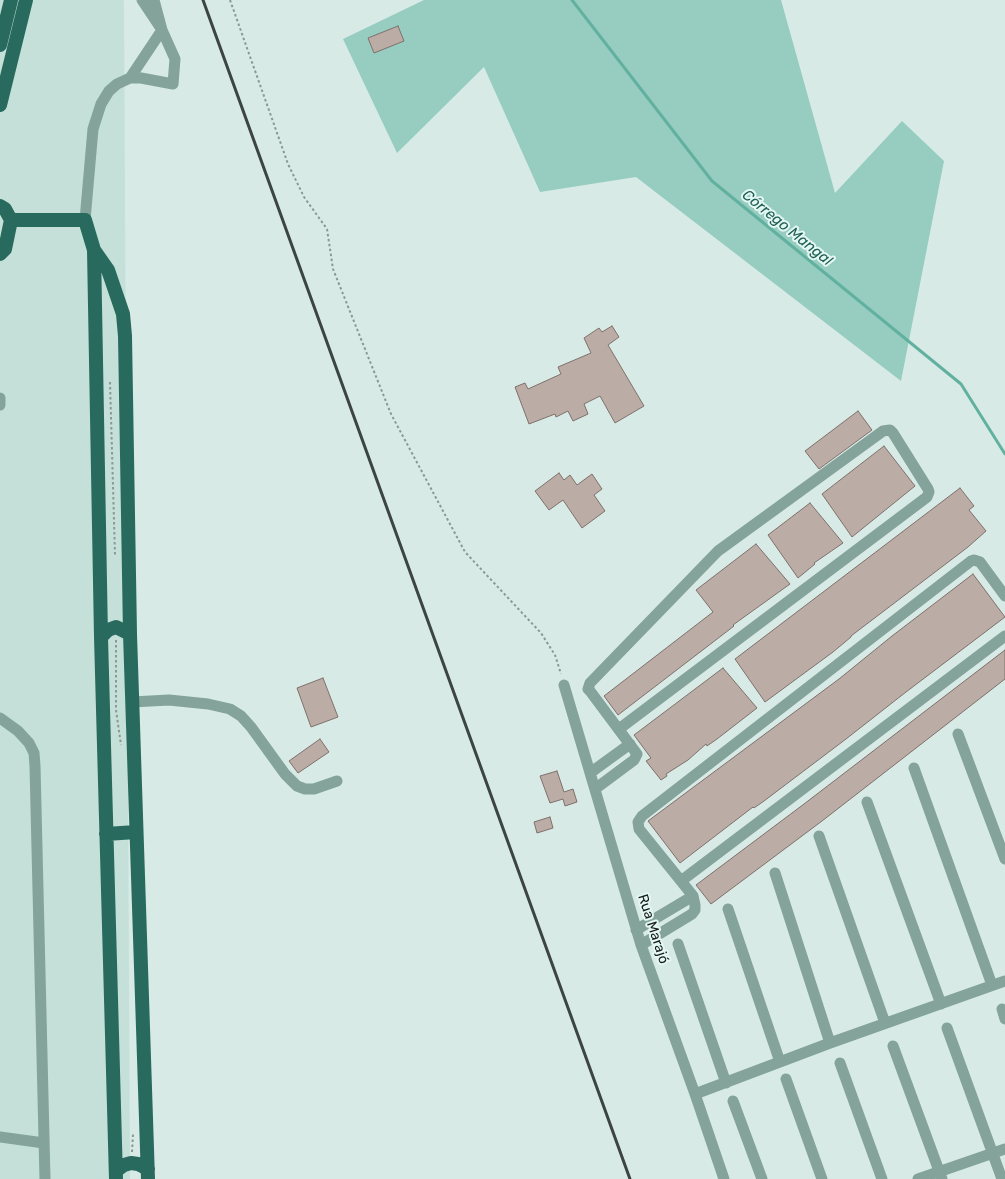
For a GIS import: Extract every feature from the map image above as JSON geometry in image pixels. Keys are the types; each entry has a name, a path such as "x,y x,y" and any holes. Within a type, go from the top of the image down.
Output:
{"main road":[{"path":"0,45 11,0"},
{"path":"0,105 26,0"},
{"path":"0,206 5,209 11,220 5,249 0,254"},
{"path":"11,220 85,220 94,250 101,637 116,1175"},
{"path":"94,250 108,270 123,314 125,336 130,634 148,1174"},
{"path":"101,637 108,630 116,627 130,634"},
{"path":"106,834 136,832"},
{"path":"116,1175 124,1165 131,1163 138,1164 148,1174"}],"street":[{"path":"142,0 162,30"},
{"path":"85,220 93,129 100,104 109,91 117,84 130,78 141,78 173,84 175,59 162,30 154,0"},
{"path":"130,78 162,30"},
{"path":"0,398 0,405"},
{"path":"595,789 636,758 636,754 588,689 590,683 718,551 883,431 890,430 928,489 927,497 619,729"},
{"path":"641,945 692,914 695,910 693,896 639,829 638,822 642,816 971,561 980,562 1005,596"},
{"path":"682,881 1005,636"},
{"name":"Rua Marajó","path":"563,681 636,930 724,1179"},
{"path":"132,702 168,700 208,704 230,709 241,716 252,727 285,774 297,786 305,789 314,788 337,781"},
{"path":"0,718 18,731 29,743 34,753 45,1179"},
{"path":"958,734 1005,859"},
{"path":"590,773 630,744"},
{"path":"914,768 992,986"},
{"path":"867,802 940,1004"},
{"path":"819,836 885,1023"},
{"path":"776,874 830,1043"},
{"path":"636,930 693,896"},
{"path":"728,909 780,1062"},
{"path":"678,944 726,1083"},
{"path":"695,1094 830,1043 1005,981"},
{"path":"947,1028 1002,1179"},
{"path":"893,1046 940,1176"},
{"path":"840,1063 882,1179"},
{"path":"786,1079 822,1179"},
{"path":"733,1101 762,1179"},
{"path":"0,1137 44,1143"},
{"path":"918,1179 940,1176 1005,1149"}],"path":[{"path":"230,0 288,164 304,198 326,229 333,269 391,414 465,552 541,633 555,655 563,681"}],"shaded area":[{"path":"0,0 124,0 130,1179 0,1179"}],"green space":[{"path":"424,0 781,0 835,193 902,121 944,161 901,381 636,177 540,192 484,67 397,153 343,39"}],"building":[{"path":"398,26 404,41 374,53 368,38"},
{"path":"612,326 619,337 608,345 644,406 615,423 600,396 584,404 588,414 573,421 568,411 556,417 555,414 529,424 515,387 525,383 528,389 561,374 558,367 591,353 584,338 599,328 602,332"},
{"path":"858,411 872,430 819,469 805,451"},
{"path":"884,446 915,486 852,537 822,494"},
{"path":"559,473 564,480 570,475 577,485 592,474 602,489 594,495 605,511 582,528 563,500 549,510 535,491"},
{"path":"960,488 974,506 969,510 986,531 833,652 765,702 735,659"},
{"path":"810,503 843,543 814,563 798,578 768,535"},
{"path":"756,544 790,584 733,625 618,715 604,696 713,612 696,590"},
{"path":"973,574 1005,617 680,863 648,821 839,679"},
{"path":"1005,650 1005,679 822,821 711,904 696,885"},
{"path":"723,668 757,708 717,739 707,746 706,744 688,760 666,774 667,776 661,780 646,761 651,758 634,735"},
{"path":"323,678 338,717 311,727 297,688"},
{"path":"320,739 329,752 298,773 289,761"},
{"path":"557,771 564,792 573,789 577,802 565,806 563,799 550,803 540,776"},
{"path":"550,817 553,828 537,833 534,822"}],"waterway":[{"name":"Córrego Mangal","path":"572,0 712,181 961,384 1005,454"}],"railway":[{"path":"203,0 630,1179"}]}
